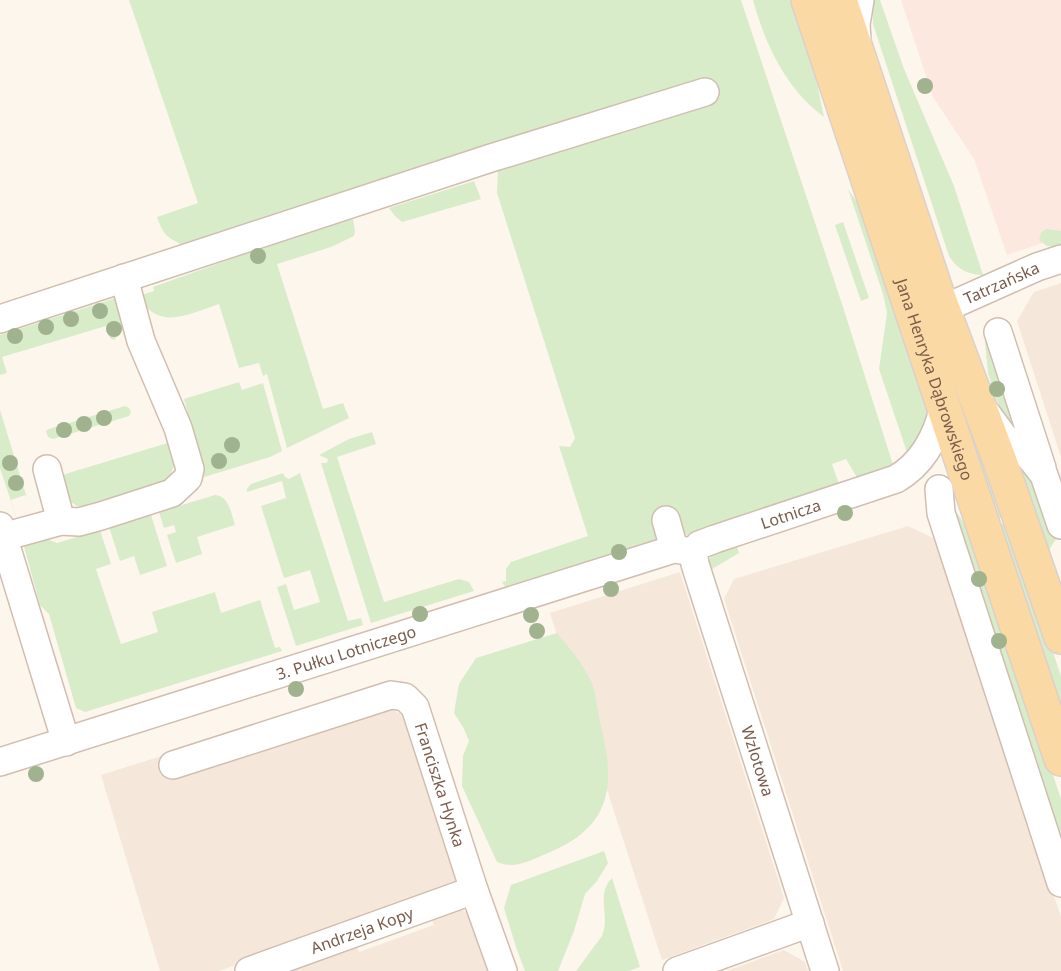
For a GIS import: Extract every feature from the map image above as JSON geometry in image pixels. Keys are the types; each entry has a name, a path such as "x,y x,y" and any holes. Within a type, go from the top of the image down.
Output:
{"main road":[{"name":"Jana Henryka Dąbrowskiego","path":"808,0 1061,759"},
{"name":"Jana Henryka Dąbrowskiego","path":"840,0 943,309 1061,637"}],"street":[{"path":"858,55 856,24 860,0"},
{"path":"0,319 491,158 705,92"},
{"name":"Tatrzańska","path":"943,309 1037,267 1061,259"},
{"path":"66,742 2,532 61,521 79,522 172,493 188,478 190,469 178,428 141,341 124,278"},
{"path":"998,332 1044,475"},
{"name":"Lotnicza","path":"684,550 723,536 915,484 912,467 927,450 936,434 944,406"},
{"path":"915,484 936,478 961,458 982,413"},
{"name":"Jana Henryka Dąbrowskiego","path":"982,413 1004,437 1030,458 1044,475 1061,525"},
{"path":"47,469 61,521"},
{"path":"915,484 962,502 975,514 986,531"},
{"path":"915,484 941,513 1061,883"},
{"name":"Wzlotowa","path":"666,520 695,564 746,756 810,923 825,971"},
{"name":"3. Pułku Lotniczego","path":"0,762 684,550"},
{"name":"Franciszka Hynka","path":"173,765 391,695 405,697 415,707 474,890 503,971"},
{"name":"Andrzeja Kopy","path":"249,971 474,890"},
{"path":"677,971 810,923"}],"shaded area":[{"path":"901,0 1061,0 1061,237 1007,255 974,159 933,97"},
{"path":"1061,283 1061,457 1017,321 1034,292"},
{"path":"908,526 937,540 1061,917 1061,971 843,971 724,599 734,579"},
{"path":"680,572 784,898 774,919 662,960 550,613"},
{"path":"388,707 408,718 461,883 219,971 160,971 101,775 168,754"},
{"path":"455,907 472,915 493,971 278,971 355,943 359,952 434,925 430,916"},
{"path":"784,950 805,962 808,971 727,971"}],"green space":[{"path":"129,0 741,0 894,468 859,481 846,459 832,464 840,487 506,588 502,582 506,581 506,569 511,562 588,536 559,446 570,447 575,438 497,193 498,170 631,124 185,247 167,235 157,217 198,203"},
{"path":"753,0 796,0 807,35 824,117 811,106 788,79 771,49"},
{"path":"872,0 880,0 904,69 954,186 983,275 963,270 949,256 873,24"},
{"path":"474,181 481,199 402,222 389,208"},
{"path":"848,189 865,214 928,411 929,421 909,458 879,369 887,313 883,294"},
{"path":"353,219 354,236 331,247 277,264 323,409 343,403 349,418 287,448 267,374 263,376 259,363 239,368 219,304 185,315 165,317 155,314 146,307 138,296 154,291 153,287 270,245"},
{"path":"843,222 869,298 861,301 835,225"},
{"path":"1046,229 1061,231 1061,247 1047,246 1039,240 1041,233"},
{"path":"116,298 122,325 114,340 110,338 106,326 2,357 7,373 0,375 0,335"},
{"path":"988,322 1023,438 1004,422 988,373 985,342"},
{"path":"239,382 242,390 263,383 282,451 270,457 204,477 184,399"},
{"path":"125,406 131,412 129,416 53,439 48,437 46,431 49,429"},
{"path":"0,410 27,498 25,495 11,500 17,519 0,468"},
{"path":"372,432 376,444 337,457 384,602 459,579 469,582 474,591 371,623 321,463 327,463 328,459 319,455 349,439"},
{"path":"171,442 175,464 164,481 86,507 77,506 68,500 62,475"},
{"path":"1014,454 1024,463 1058,536 1049,550 1061,585 1061,599"},
{"path":"982,456 1006,518 996,518 978,460"},
{"path":"283,473 289,479 300,473 348,621 361,618 363,625 296,646 277,587 286,584 294,610 320,602 310,570 284,578 261,506 286,498 282,481 247,492 251,484"},
{"path":"215,495 220,496 226,502 235,525 197,537 202,554 176,563 167,535 176,532 174,525 164,528 159,512"},
{"path":"957,513 971,533 985,569 1061,799 1061,857 954,532"},
{"path":"151,515 167,566 140,575 134,556 120,561 109,527"},
{"path":"1008,521 1061,676 1061,719 1000,525"},
{"path":"100,530 111,564 96,569 121,644 158,632 152,612 215,592 221,613 260,600 275,648 280,647 282,651 85,712 76,708 49,614 40,605 23,543 44,538 57,543"},
{"path":"736,543 739,553 707,572 709,559 715,552"},
{"path":"557,633 582,665 594,689 608,768 604,803 585,831 569,843 517,865 504,864 497,862 462,786 463,756 469,741 454,713 459,684 476,658"},
{"path":"604,851 608,863 597,881 585,894 574,931 558,971 525,971 504,908 511,885"},
{"path":"612,878 640,967 629,971 576,971 602,936 605,921 605,891"}]}
